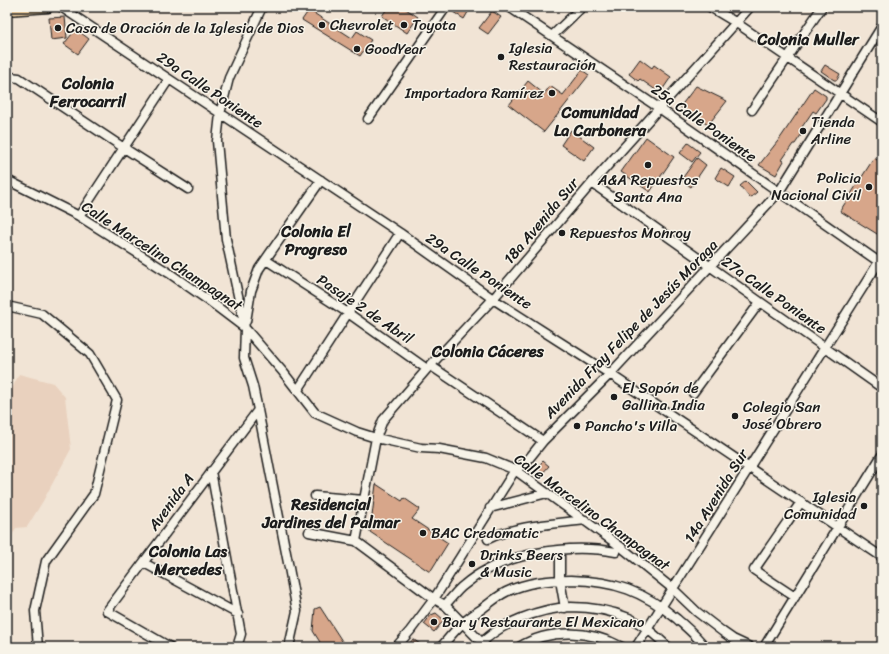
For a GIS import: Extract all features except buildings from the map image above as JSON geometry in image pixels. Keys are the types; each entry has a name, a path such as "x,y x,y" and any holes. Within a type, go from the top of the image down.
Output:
{"main road":[{"path":"7,10 48,7"}],"street":[{"name":"29a Calle Poniente","path":"61,7 400,233 493,299 610,374 882,557"},
{"path":"245,328 226,239 217,141 220,114 229,78 262,7"},
{"path":"368,119 446,7"},
{"name":"25a Calle Poniente","path":"509,7 881,261"},
{"path":"552,36 582,7"},
{"path":"710,7 735,22 882,122"},
{"name":"18a Avenida Sur","path":"356,541 376,438 383,420 429,367 493,299 658,108 750,7"},
{"path":"752,110 822,7"},
{"name":"Avenida Fray Felipe de Jesús Moraga","path":"396,647 434,599 515,470 527,461 543,441 610,374 779,192 882,26"},
{"path":"9,78 19,78 188,189"},
{"path":"79,216 169,79"},
{"name":"Calle Marcelino Champagnat","path":"7,180 79,216 169,273 212,303 245,328 298,390 315,413 357,432 376,438 421,448 439,449 486,458 515,470 621,547 673,588 697,612 723,632 746,646"},
{"path":"289,647 297,611 253,386 244,358 245,328 251,291 255,277 321,180"},
{"name":"27a Calle Poniente","path":"592,183 882,388"},
{"path":"298,390 400,233"},
{"name":"Pasaje 2 de Abril","path":"266,260 543,441"},
{"name":"14a Avenida Sur","path":"636,647 881,261"},
{"path":"693,393 760,302"},
{"path":"7,306 42,314 90,354 117,400 94,494 46,562 34,611 38,647"},
{"name":"Avenida A","path":"170,647 107,611 258,410"},
{"path":"764,647 882,455"},
{"path":"211,471 238,614 241,647"},
{"path":"490,508 547,493"},
{"path":"315,496 364,500"},
{"path":"795,597 754,570 801,502"},
{"path":"488,539 523,528 585,520"},
{"path":"309,532 356,541 434,599 445,605 482,645 503,627 518,619 536,613 565,608 585,608 610,612 629,618 647,629 668,647"},
{"path":"445,605 463,585 488,569 504,562 560,550 591,549 616,552"},
{"path":"560,550 560,580 565,608"},
{"path":"144,563 238,614"},
{"path":"441,647 462,624 492,600 505,592 536,582 560,580 592,581 620,586 643,595 662,606 691,631 705,647"},
{"path":"237,647 241,634"},
{"path":"519,647 542,636 575,634 604,639 622,647"}],"shaded area":[{"path":"19,374 53,383 65,397 71,449 27,527 16,528 7,544 7,399"}],"place":[{"name":"Chevrolet","path":"322,25"},
{"name":"Toyota","path":"404,25"},
{"name":"Casa de Oración de la Iglesia de Dios","path":"58,28"},
{"name":"GoodYear","path":"357,49"},
{"name":"Iglesia Restauración","path":"501,57"},
{"name":"Importadora Ramírez","path":"552,93"},
{"name":"Tienda Arline","path":"803,131"},
{"name":"A&A Repuestos Santa Ana","path":"648,165"},
{"name":"Policia Nacional Civil","path":"869,187"},
{"name":"Repuestos Monroy","path":"562,233"},
{"name":"El Sopón de Gallina India","path":"614,397"},
{"name":"Colegio San José Obrero","path":"735,416"},
{"name":"Pancho's Villa","path":"577,426"},
{"name":"Iglesia Comunidad","path":"864,506"},
{"name":"BAC Credomatic","path":"423,533"},
{"name":"Drinks Beers & Music","path":"472,564"},
{"name":"Bar y Restaurante El Mexicano","path":"434,622"}],"district":[{"name":"Colonia Muller","path":"808,39"},
{"name":"Colonia Ferrocarril","path":"88,92"},
{"name":"Comunidad La Carbonera","path":"600,121"},
{"name":"Colonia El Progreso","path":"316,240"},
{"name":"Colonia Cáceres","path":"488,351"},
{"name":"Residencial Jardines del Palmar","path":"331,513"},
{"name":"Colonia Las Mercedes","path":"188,560"}]}
